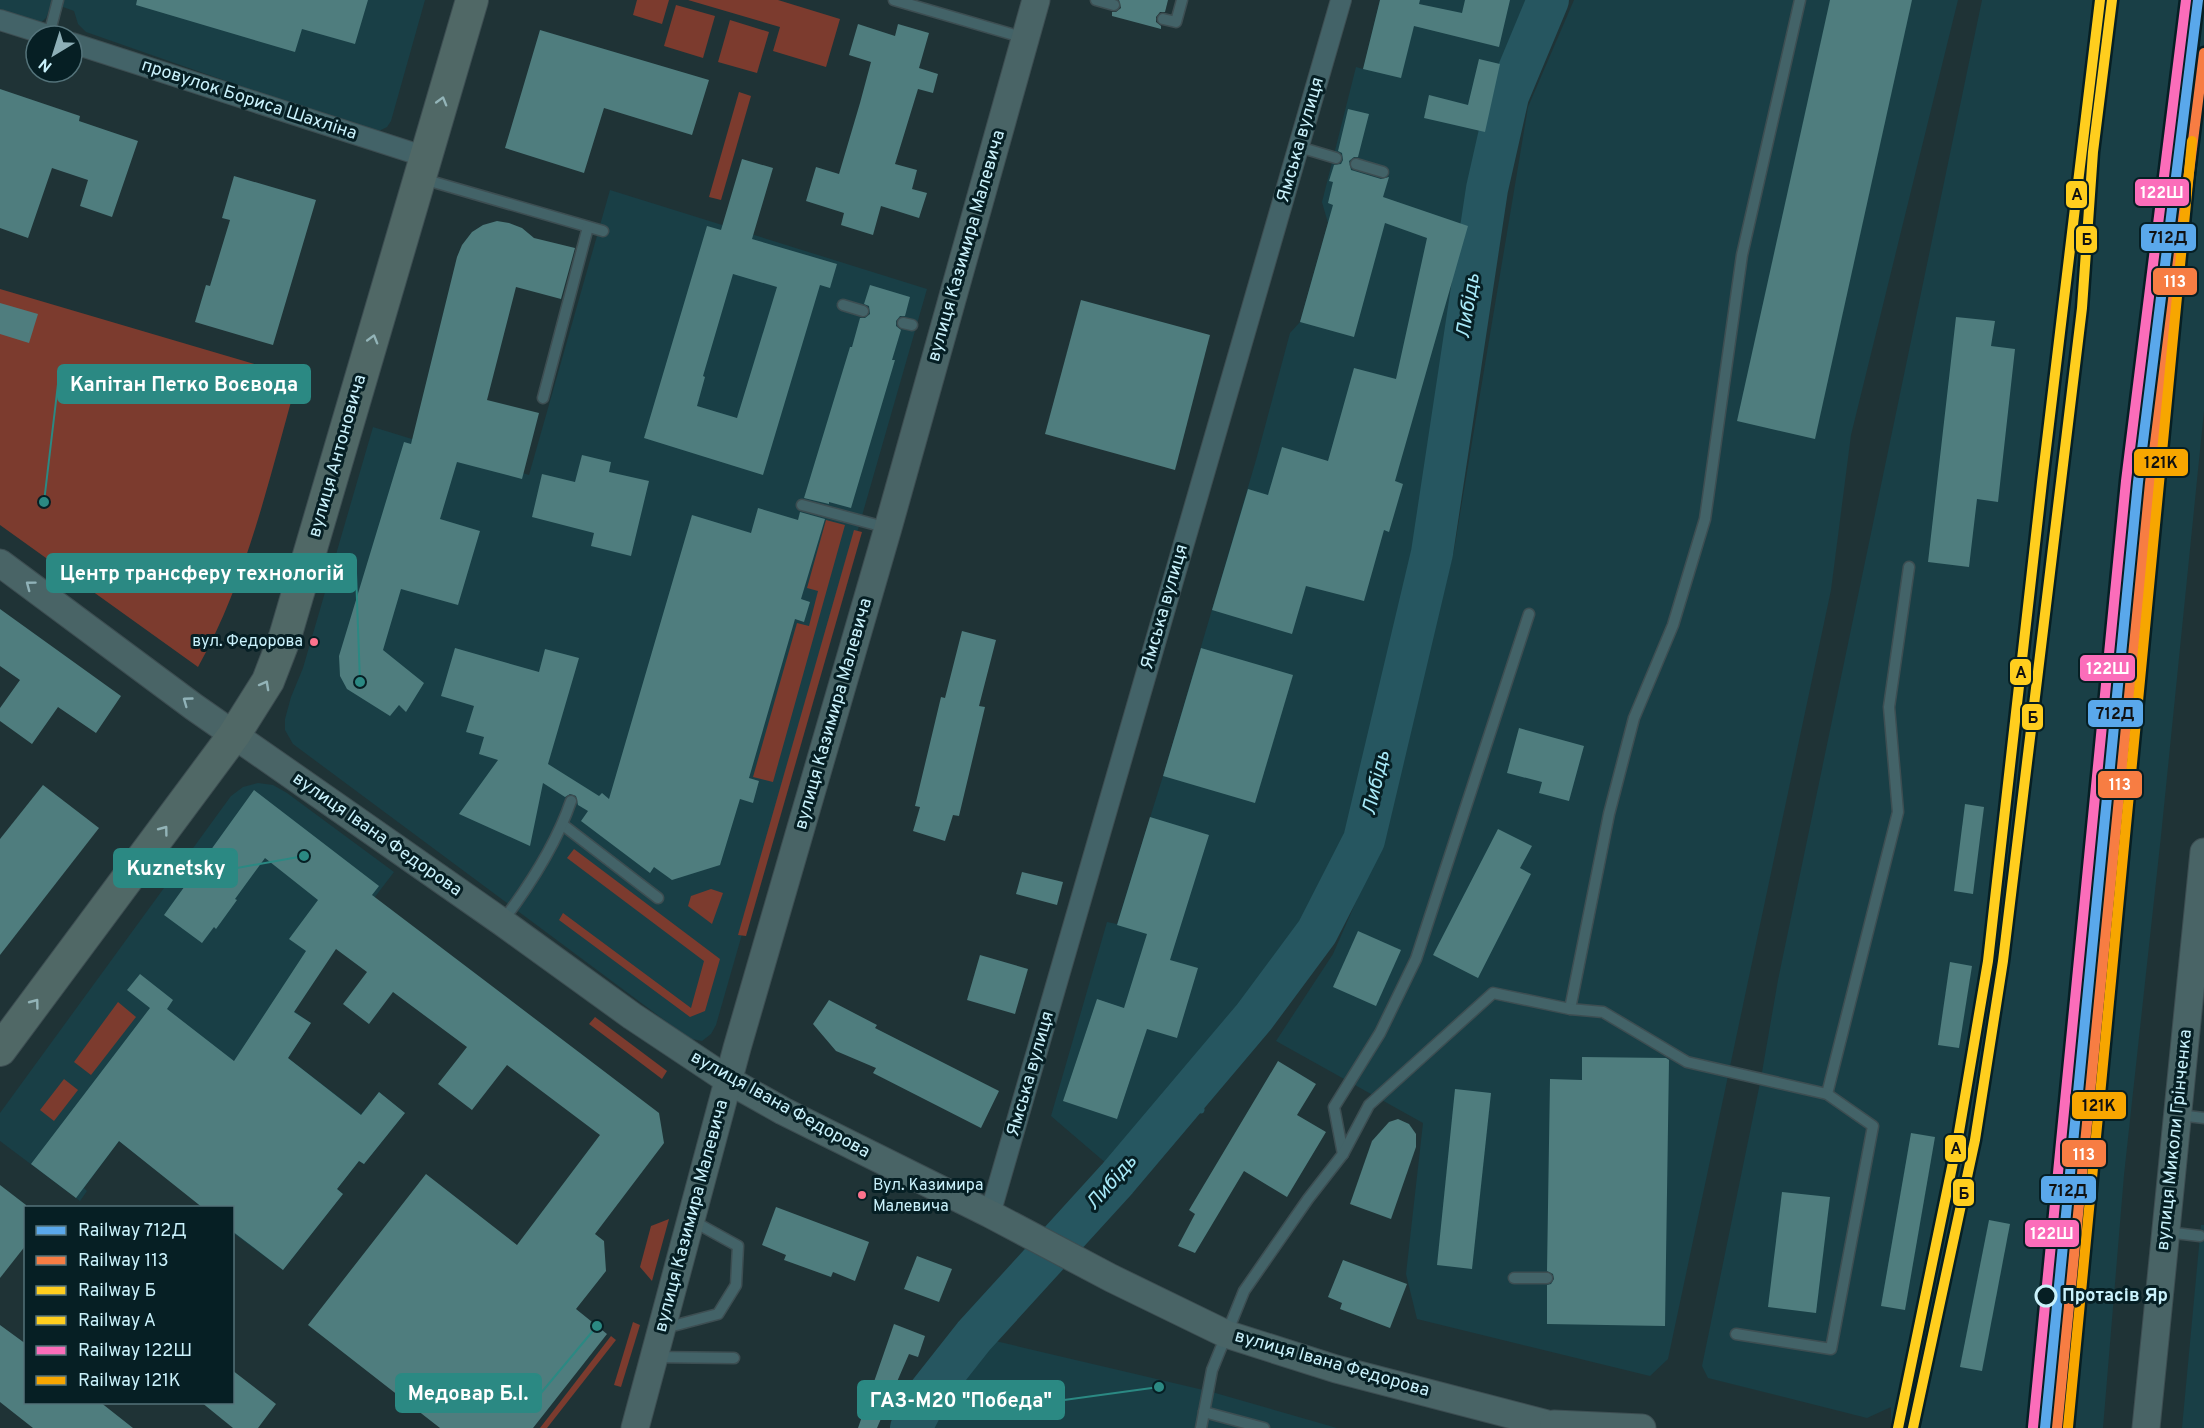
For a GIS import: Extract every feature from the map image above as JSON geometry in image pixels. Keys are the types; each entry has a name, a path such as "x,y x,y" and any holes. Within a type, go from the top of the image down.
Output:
{"main road":[{"name":"вулиця Антоновича","path":"0,1050 234,735 268,681 285,637 472,0"},
{"name":"вулиця Казимира Малевича","path":"635,1428 728,1080 888,528 1036,0"},
{"name":"вулиця Івана Федорова","path":"0,563 234,735 502,922 691,1058 793,1116 990,1214 1110,1278 1226,1334 1336,1369 1559,1426 1642,1428"},
{"name":"вулиця Миколи Грінченка","path":"2146,1428 2166,1232 2191,1116 2204,852"}],"street":[{"name":"Ямська вулиця","path":"990,1214 1341,0"},
{"path":"0,20 24,28"},
{"name":"провулок Бориса Шахліна","path":"84,47 423,168"}],"lane":[{"path":"53,24 58,0"},
{"path":"1096,0 1114,5"},
{"path":"1163,19 1176,22 1182,0"},
{"path":"1570,1009 1609,814 1634,718 1673,625 1705,519 1742,255 1800,0"},
{"path":"898,1 1025,38"},
{"path":"1299,147 1336,158"},
{"path":"1356,164 1383,172"},
{"path":"423,168 603,231"},
{"path":"543,398 588,227"},
{"path":"843,305 863,310"},
{"path":"802,505 888,528"},
{"path":"1827,1094 1898,812 1889,707 1909,567"},
{"path":"1343,1154 1334,1107 1380,1033 1416,958 1529,615"},
{"path":"502,922 540,866 563,825 571,801"},
{"path":"563,825 658,898"},
{"path":"1201,1428 1212,1370 1244,1291 1308,1199 1343,1154 1369,1105 1493,993 1570,1009 1603,1012 1687,1062 1827,1094 1872,1126 1831,1349 1736,1334"},
{"path":"662,1329 718,1314 736,1285 738,1246 691,1220"},
{"path":"2166,1232 2200,1236"},
{"path":"1514,1278 1547,1278"},
{"path":"654,1358 734,1358"},
{"path":"1204,1412 1264,1428"}],"shaded area":[{"path":"0,0 425,0 391,121 387,127 375,133 86,32 84,24 78,24 74,11 52,3 46,18 39,24 0,13"},
{"path":"637,0 669,0 662,24 633,15"},
{"path":"688,0 778,0 840,19 826,67 773,51 780,27"},
{"path":"1380,0 1538,0 1510,75 1442,380 1418,551 1349,837 1306,921 1233,1020 1107,1164 1051,1116 1107,922 1117,924 1163,776 1256,460 1290,333 1300,322 1328,223 1322,202 1356,67 1363,69"},
{"path":"1574,0 1958,0 1851,435 1831,590 1668,1359 1650,1376 1417,1319 1406,1274 1423,1123 1276,1041 1333,954 1380,847 1454,550 1528,107"},
{"path":"1982,0 2204,0 2204,411 2124,1175 2103,1428 1891,1428 1891,1407 1867,1418 1708,1378 1702,1366 1761,1078 1778,980"},
{"path":"676,5 715,16 703,58 664,46"},
{"path":"730,20 769,32 757,73 718,62"},
{"path":"739,92 751,96 721,200 709,197"},
{"path":"610,190 927,289 716,1025 711,1034 702,1041 683,1034 293,744 285,730 285,719 291,697 303,668 373,427 529,475"},
{"path":"0,289 298,377 244,562 216,633 198,667 0,525"},
{"path":"826,520 845,525 773,782 753,777 797,623 809,626 818,591 807,588"},
{"path":"854,530 862,532 746,936 738,935"},
{"path":"258,783 273,785 394,872 336,948 294,1011 311,1023 288,1058 361,1114 379,1092 405,1113 364,1164 359,1161 337,1189 343,1194 283,1270 234,1234 234,1206 202,1206 119,1141 84,1188 87,1191 80,1201 0,1141 0,1113 231,796 243,787"},
{"path":"574,849 720,959 705,1011 690,1017 559,920 563,913 691,1008 704,961 567,858"},
{"path":"711,889 723,893 712,924 688,906 691,896"},
{"path":"118,1002 136,1017 91,1075 74,1062"},
{"path":"595,1017 667,1071 662,1079 589,1024"},
{"path":"64,1079 78,1090 54,1121 40,1110"},
{"path":"669,1219 652,1281 640,1267 651,1226"},
{"path":"2201,1225 2204,1225 2204,1428 2182,1428"},
{"path":"633,1322 640,1325 621,1387 614,1385"},
{"path":"611,1336 616,1340 547,1428 540,1428"},
{"path":"974,1336 1212,1392 1337,1428 914,1428"}],"building":[{"path":"137,0 368,0 355,44 302,29 295,52 136,5"},
{"path":"1119,0 1168,0 1165,12 1160,12 1156,17 1156,22 1161,29 1112,16 1112,12 1121,8"},
{"path":"1380,0 1420,0 1419,4 1462,13 1465,0 1510,0 1499,47 1414,26 1401,78 1363,69"},
{"path":"1830,0 1912,0 1815,439 1737,421"},
{"path":"858,24 895,36 898,24 929,33 919,68 938,74 933,93 918,89 895,164 917,170 912,189 927,193 919,218 881,206 873,235 841,225 844,213 806,201 816,167 839,174 860,103 871,62 849,55"},
{"path":"540,30 709,80 692,135 604,108 584,173 505,148"},
{"path":"1479,59 1500,64 1485,132 1424,118 1429,95 1468,105"},
{"path":"0,89 80,116 79,121 138,141 112,217 80,206 88,180 52,168 28,238 0,228"},
{"path":"1348,109 1369,114 1358,157 1349,161 1351,170 1381,179 1389,177 1383,197 1468,226 1395,481 1403,484 1389,532 1384,530 1364,601 1306,586 1292,634 1212,610 1248,489 1268,495 1282,447 1328,461 1354,368 1396,379 1427,238 1385,223 1354,337 1300,322 1333,205 1328,203 1333,182 1329,181 1334,165 1341,164 1343,160 1342,153 1338,151"},
{"path":"742,159 773,168 752,239 837,264 830,288 820,285 763,475 644,438 707,226 721,230","holes":["733,274 777,287 737,418 697,406 705,377 703,376"]},
{"path":"234,176 316,200 273,345 195,322 206,285 210,286 230,220 222,218"},
{"path":"497,221 522,228 534,238 575,248 561,299 516,287 487,400 539,413 522,479 457,462 440,519 480,531 458,605 401,589 383,650 424,683 406,712 399,705 390,716 347,689 340,676 339,656 404,442 411,444 457,257 462,245 472,232 483,225"},
{"path":"870,285 910,297 905,316 900,316 896,321 896,326 901,330 892,360 895,360 851,508 804,498 860,318 865,318 870,314 869,306 864,304"},
{"path":"1081,300 1210,335 1175,470 1045,434"},
{"path":"0,303 38,314 29,343 0,334"},
{"path":"1956,317 1995,321 1991,346 2015,349 1998,502 1977,499 1969,567 1928,562"},
{"path":"582,455 611,462 609,472 649,481 631,556 591,546 594,533 532,517 542,474 575,482"},
{"path":"758,508 798,520 800,512 825,519 801,599 810,602 804,622 795,619 749,778 759,781 753,803 740,799 720,865 672,880 654,867 650,873 581,821 588,811 578,805 576,796 570,794 565,797 543,783 530,846 459,814 498,760 479,754 484,737 466,732 474,706 441,696 455,648 539,672 545,649 579,658 548,764 599,796 602,793 609,799 692,515 751,533"},
{"path":"0,609 121,696 96,733 58,707 32,744 0,721 0,708 20,680 0,666"},
{"path":"962,631 996,640 979,706 985,707 959,816 953,815 945,841 913,831 920,807 915,806 941,697 945,698"},
{"path":"1201,648 1293,675 1255,803 1163,776"},
{"path":"1519,728 1584,746 1569,801 1539,793 1542,782 1507,773"},
{"path":"43,785 99,828 0,955 0,839"},
{"path":"254,790 379,886 372,895 659,1113 664,1143 595,1234 604,1241 606,1271 576,1309 607,1334 533,1428 440,1428 308,1325 426,1174 517,1245 600,1135 507,1065 472,1110 438,1084 467,1047 393,992 369,1024 343,1004 367,972 336,949 294,1012 311,1023 288,1058 361,1115 379,1092 405,1113 364,1164 359,1161 337,1189 343,1194 283,1270 234,1233 234,1206 200,1206 119,1141 76,1198 31,1164 150,1008 127,990 140,974 173,1000 167,1009 234,1061 306,951 289,939 318,900 265,858 216,929 214,927 202,943 164,915"},
{"path":"1965,804 1984,807 1973,894 1954,891"},
{"path":"1150,817 1209,835 1170,960 1198,968 1177,1038 1147,1029 1117,1119 1063,1101 1097,999 1124,1008 1147,934 1117,925"},
{"path":"1498,829 1532,846 1520,868 1531,874 1478,978 1433,955"},
{"path":"1022,872 1063,882 1057,905 1016,894"},
{"path":"1358,931 1401,950 1376,1006 1333,987"},
{"path":"980,955 1028,969 1015,1014 967,1000"},
{"path":"1950,962 1972,966 1959,1048 1938,1045"},
{"path":"829,1000 877,1025 875,1028 999,1091 981,1128 873,1073 876,1068 836,1051 813,1024"},
{"path":"1582,1057 1666,1058 1669,1060 1665,1326 1547,1324 1547,1285 1551,1284 1554,1279 1553,1274 1547,1271 1550,1079 1582,1080"},
{"path":"1278,1061 1316,1084 1297,1115 1326,1132 1287,1197 1244,1171 1195,1253 1178,1246 1195,1214 1189,1210"},
{"path":"1455,1089 1491,1093 1472,1269 1437,1265"},
{"path":"1398,1119 1409,1124 1416,1134 1416,1147 1391,1219 1350,1204 1372,1141 1389,1122"},
{"path":"1911,1133 1935,1137 1905,1310 1881,1306"},
{"path":"0,1185 26,1206 24,1206 24,1248 0,1278"},
{"path":"1782,1192 1830,1197 1816,1313 1768,1307"},
{"path":"776,1207 869,1242 855,1281 833,1272 831,1277 784,1260 786,1255 762,1245"},
{"path":"1989,1220 2010,1224 1982,1371 1960,1367"},
{"path":"917,1256 952,1269 939,1302 904,1289"},
{"path":"1343,1260 1407,1284 1390,1328 1340,1309 1342,1303 1328,1297"},
{"path":"894,1324 925,1336 918,1357 909,1354 877,1428 858,1428"},
{"path":"0,1325 24,1343 24,1404 103,1404 133,1428 33,1428 0,1402"},
{"path":"234,1372 276,1404 258,1428 233,1428 203,1404 234,1404"}],"waterway":[{"name":"Либідь","path":"911,1428 929,1393 974,1336 1117,1179 1254,1017 1317,932 1364,840 1432,553 1487,189 1508,96 1548,0"},
{"name":"Протасів Яр","path":"1180,1104 1201,1110"}],"rail line":[{"name":"A","path":"1898,1428 1958,1138 1988,961 2042,482 2100,0"},
{"name":"Б","path":"1913,1428 1975,1140 2003,961 2082,308 2093,152 2112,0"},
{"name":"122Ш","path":"2033,1427 2126,481 2186,0"},
{"name":"712Д","path":"2045,1428 2138,482 2198,0"},
{"name":"113","path":"2057,1428 2150,483 2204,53"},
{"name":"121К","path":"2068,1427 2192,141"}],"place":[{"name":"Капітан Петко Воєвода","path":"44,502"},
{"name":"вул. Федорова","path":"314,642"},
{"name":"Центр трансферу технологій","path":"360,682"},
{"name":"Kuznetsky","path":"304,856"},
{"name":"Вул. Казимира Малевича","path":"862,1195"},
{"name":"Протасів Яр","path":"2046,1296"},
{"name":"Медовар Б.І.","path":"597,1326"},
{"name":"ГАЗ-М20 \"Победа\"","path":"1159,1387"}]}
